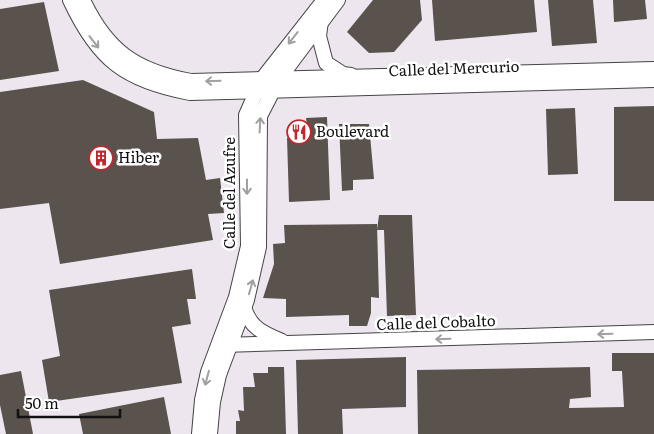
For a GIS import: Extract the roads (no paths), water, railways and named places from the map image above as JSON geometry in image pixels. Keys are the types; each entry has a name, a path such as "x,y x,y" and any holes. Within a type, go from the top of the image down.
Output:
{"street":[{"path":"70,0 83,28 103,53 128,73 157,87 190,93 258,85"},
{"path":"83,0 93,22 112,45 134,63 160,76 190,81 258,85"},
{"name":"Calle del Azufre","path":"210,434 213,402 224,345 248,246 246,115 258,85 324,0"},
{"name":"Calle del Azufre","path":"199,434 202,400 224,345 244,308 254,274 259,247 260,116 276,85 338,0"},
{"path":"321,21 319,36 326,63 343,74 369,78"},
{"name":"Calle del Mercurio","path":"276,85 369,78 654,70"},
{"name":"Calle del Mercurio","path":"258,85 654,80"},
{"path":"244,308 247,317 257,330 287,343"},
{"name":"Calle del Cobalto","path":"224,345 654,332"}],"place":[{"name":"Boulevard","path":"299,132"},
{"name":"Hiber","path":"101,158"}]}
